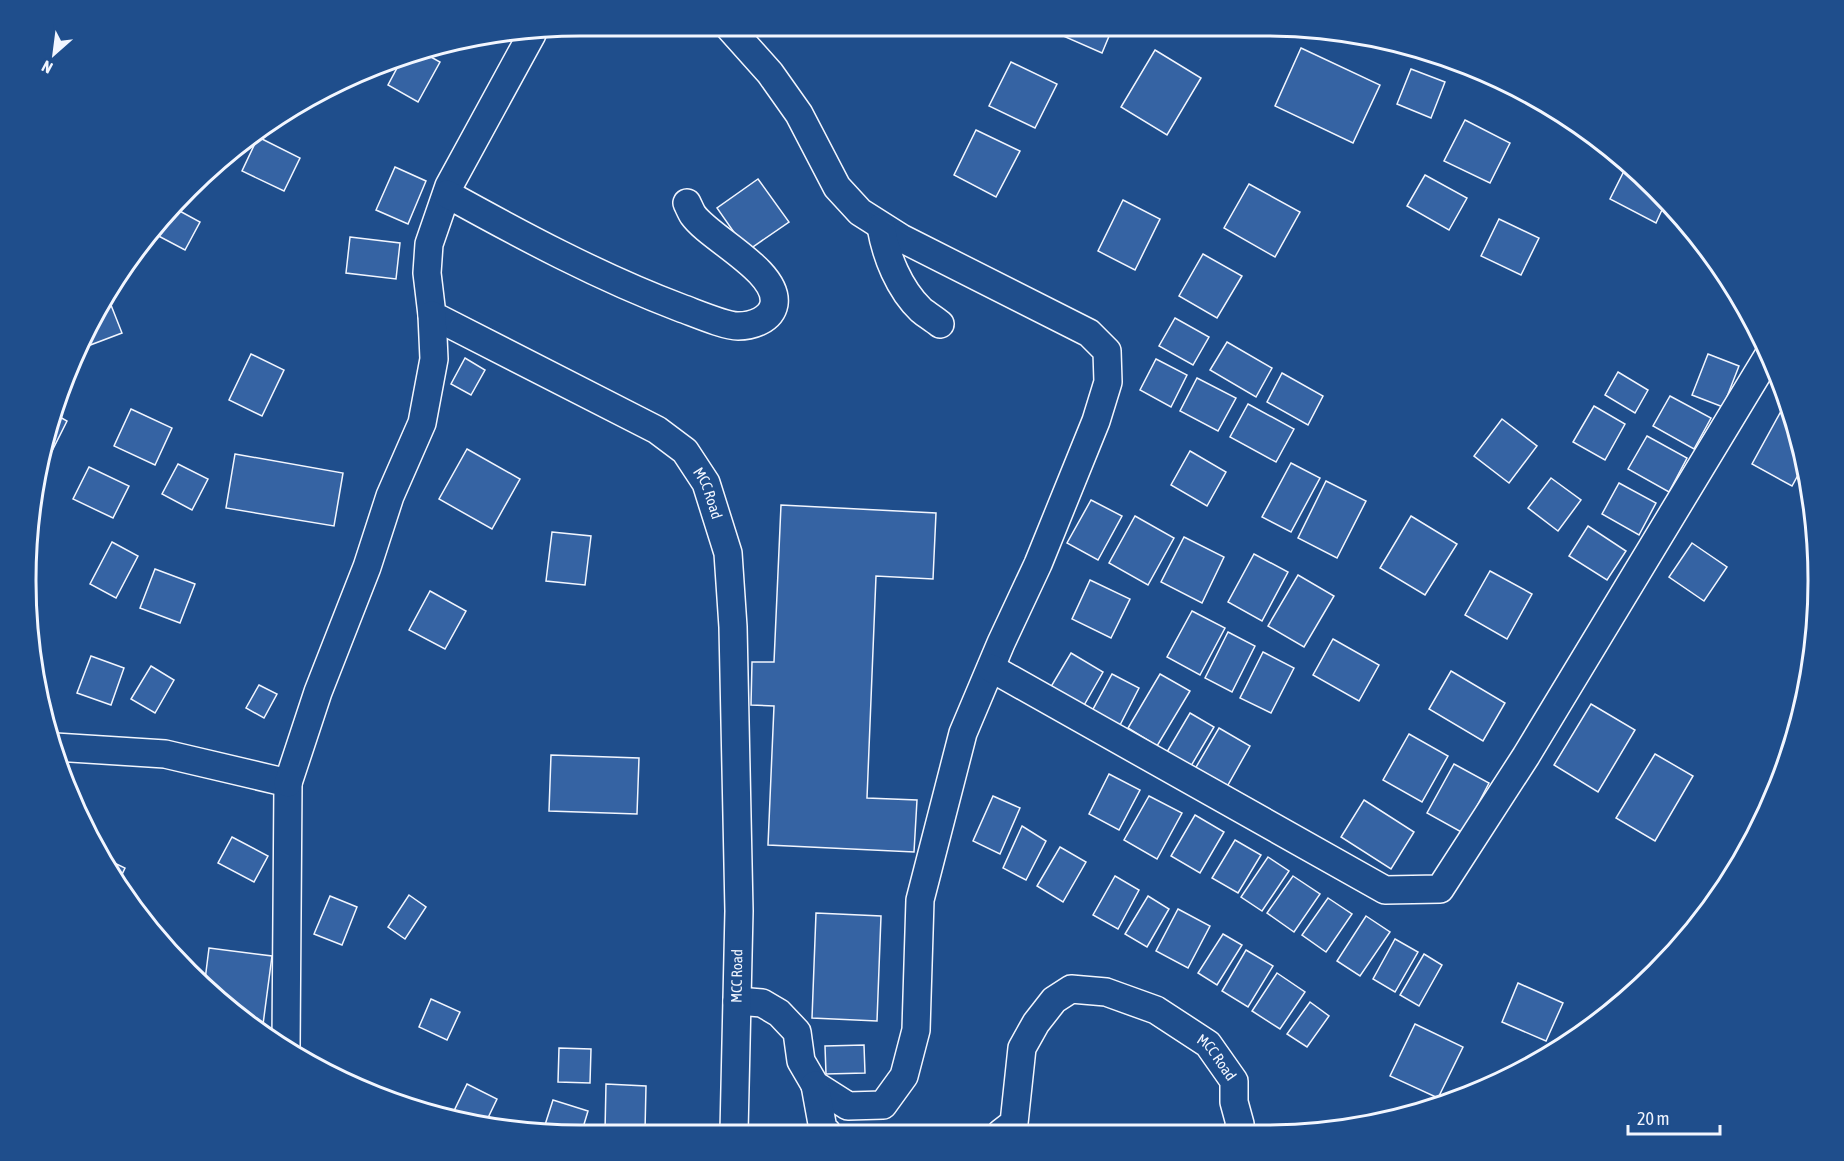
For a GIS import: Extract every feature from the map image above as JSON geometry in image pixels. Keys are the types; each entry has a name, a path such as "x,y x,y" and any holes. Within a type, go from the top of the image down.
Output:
{"street":[{"path":"737,36 770,73 799,114 837,187 860,212 881,227 1089,333 1107,351 1108,381 1096,421 1038,564 963,733 920,900 916,1030 904,1076 883,1105 848,1106 815,1085"},
{"path":"286,1038 288,783 318,692 367,567 390,496 422,423 434,359 427,273 429,244 447,194 529,39"},
{"path":"447,194 584,267 658,299 737,326 756,323 769,316 774,304 772,290 756,267 694,216 687,203"},
{"path":"881,227 884,248 903,286 921,310 940,324"},
{"name":"MCC Road","path":"432,315 657,430 685,451 706,483 728,553 733,627 739,911 734,1125"},
{"path":"991,668 1385,890 1440,889 1532,746 1763,364"},
{"path":"63,747 165,754 288,783"},
{"name":"MCC Road","path":"1013,1125 1022,1048 1036,1023 1054,1000 1071,989 1106,993 1156,1011 1208,1044 1234,1081 1234,1102 1240,1125"},
{"path":"737,1001 762,1003 779,1013 797,1032 801,1061 815,1085 822,1125"}],"building":[{"path":"1063,36 1109,36 1102,53"},
{"path":"1301,48 1380,85 1353,143 1275,106"},
{"path":"1155,50 1201,78 1167,135 1121,107"},
{"path":"432,57 440,62 418,102 388,85 397,68"},
{"path":"1011,62 1057,84 1035,128 989,106"},
{"path":"1411,69 1445,82 1431,118 1397,104"},
{"path":"1465,120 1510,143 1490,183 1444,161"},
{"path":"976,130 1020,151 996,197 954,175"},
{"path":"262,139 300,158 284,191 242,171 254,145"},
{"path":"395,167 426,181 408,224 376,210"},
{"path":"1624,172 1662,209 1656,223 1610,199"},
{"path":"1425,175 1467,198 1449,230 1407,206"},
{"path":"758,179 789,222 747,251 717,208"},
{"path":"1249,184 1300,212 1275,257 1224,228"},
{"path":"1123,200 1160,219 1135,270 1098,251"},
{"path":"180,211 200,222 185,250 159,236"},
{"path":"1499,219 1539,238 1521,275 1481,256"},
{"path":"350,237 400,243 396,279 346,273"},
{"path":"1203,254 1242,276 1217,318 1179,296"},
{"path":"111,305 122,333 90,345"},
{"path":"1175,318 1209,337 1193,365 1159,346"},
{"path":"1227,342 1272,368 1256,397 1210,370"},
{"path":"251,354 284,370 262,416 229,400"},
{"path":"1708,354 1739,366 1723,407 1692,395"},
{"path":"465,358 485,370 471,395 451,384"},
{"path":"1156,359 1187,375 1171,407 1140,390"},
{"path":"1618,372 1648,390 1635,413 1605,395"},
{"path":"1282,373 1323,396 1308,425 1267,402"},
{"path":"1197,378 1236,398 1218,431 1180,411"},
{"path":"1670,396 1711,418 1694,449 1653,426"},
{"path":"1248,404 1294,429 1276,462 1230,437"},
{"path":"1594,406 1625,424 1605,460 1573,442"},
{"path":"131,409 172,428 155,465 114,446"},
{"path":"1782,414 1798,474 1792,486 1752,464"},
{"path":"61,418 67,421 52,451"},
{"path":"1502,419 1537,446 1509,483 1474,456"},
{"path":"1647,436 1687,458 1669,492 1628,469"},
{"path":"467,449 520,479 492,529 439,499"},
{"path":"1190,451 1226,472 1207,506 1171,485"},
{"path":"235,454 343,473 334,526 226,508"},
{"path":"1291,463 1320,478 1291,532 1262,517"},
{"path":"178,464 208,479 192,510 162,494"},
{"path":"89,467 129,486 113,518 73,499"},
{"path":"1551,478 1581,500 1558,531 1528,508"},
{"path":"1326,481 1366,501 1337,558 1298,538"},
{"path":"1619,483 1656,503 1639,535 1602,514"},
{"path":"1091,500 1122,516 1098,560 1067,543"},
{"path":"781,505 936,513 933,579 876,576 867,798 917,800 914,852 768,845 774,706 751,705 752,662 774,662"},
{"path":"1135,516 1174,538 1148,585 1109,563"},
{"path":"1411,516 1457,544 1425,595 1380,568"},
{"path":"1588,526 1626,551 1607,580 1569,556"},
{"path":"552,532 591,536 585,585 546,581"},
{"path":"1184,537 1224,557 1202,603 1161,582"},
{"path":"112,542 138,556 116,598 90,584"},
{"path":"1692,543 1727,567 1704,601 1669,577"},
{"path":"1254,554 1288,572 1262,621 1228,602"},
{"path":"155,569 195,584 180,623 140,608"},
{"path":"1490,571 1532,594 1507,639 1465,615"},
{"path":"1298,575 1334,596 1304,647 1268,626"},
{"path":"1090,580 1130,599 1111,638 1072,619"},
{"path":"430,591 466,611 445,649 409,630"},
{"path":"1192,611 1225,628 1200,675 1167,657"},
{"path":"1228,632 1255,646 1232,692 1205,678"},
{"path":"1333,639 1379,665 1359,701 1313,675"},
{"path":"1263,652 1294,668 1271,713 1240,698"},
{"path":"1071,653 1103,672 1079,714 1046,695"},
{"path":"91,656 124,668 111,705 77,693"},
{"path":"151,666 174,680 155,713 131,699"},
{"path":"1451,671 1505,703 1483,741 1429,709"},
{"path":"1112,674 1139,688 1119,727 1091,713"},
{"path":"1160,674 1190,691 1157,746 1128,728"},
{"path":"259,685 277,694 264,718 246,708"},
{"path":"1591,704 1635,730 1598,792 1554,765"},
{"path":"1190,713 1214,727 1188,771 1164,757"},
{"path":"1219,728 1250,746 1224,792 1192,774"},
{"path":"1409,734 1448,756 1422,802 1383,780"},
{"path":"1655,754 1693,776 1655,841 1616,818"},
{"path":"551,755 639,758 637,814 549,811"},
{"path":"1454,764 1489,783 1463,833 1427,813"},
{"path":"1109,774 1140,790 1119,830 1089,814"},
{"path":"993,796 1020,808 1000,854 973,841"},
{"path":"1149,796 1182,813 1157,859 1124,840"},
{"path":"1364,800 1414,832 1391,869 1341,837"},
{"path":"1195,815 1224,832 1200,873 1171,856"},
{"path":"1022,826 1046,841 1026,880 1003,868"},
{"path":"232,837 268,856 254,882 218,863"},
{"path":"1235,840 1261,855 1238,893 1212,878"},
{"path":"1060,847 1086,862 1063,902 1037,886"},
{"path":"1268,857 1289,871 1262,911 1241,897"},
{"path":"116,864 125,868 122,874"},
{"path":"1115,876 1139,890 1118,929 1093,915"},
{"path":"1293,876 1320,894 1294,932 1267,913"},
{"path":"409,895 426,907 405,939 388,927"},
{"path":"330,896 357,907 342,945 314,934"},
{"path":"1148,896 1169,909 1147,947 1125,934"},
{"path":"1328,898 1352,914 1326,952 1302,935"},
{"path":"1178,909 1210,926 1188,968 1156,951"},
{"path":"816,913 881,916 877,1021 812,1018"},
{"path":"1366,916 1390,932 1360,976 1337,961"},
{"path":"1223,934 1242,945 1217,985 1198,973"},
{"path":"1395,939 1418,952 1395,992 1373,979"},
{"path":"209,948 272,956 263,1022 221,990 206,976"},
{"path":"1246,950 1273,966 1248,1007 1222,991"},
{"path":"1424,954 1442,965 1419,1006 1400,995"},
{"path":"1277,973 1305,992 1280,1029 1252,1011"},
{"path":"1518,983 1563,1003 1546,1041 1502,1022"},
{"path":"431,999 460,1012 447,1040 419,1027"},
{"path":"1310,1002 1329,1016 1307,1047 1287,1034"},
{"path":"1415,1024 1463,1047 1439,1096 1436,1097 1390,1076"},
{"path":"864,1045 865,1073 826,1074 825,1046"},
{"path":"559,1048 591,1049 590,1083 558,1082"},
{"path":"467,1084 497,1099 488,1117 455,1110"},
{"path":"606,1084 646,1086 645,1125 605,1125"},
{"path":"553,1100 588,1111 584,1125 545,1124"}]}
